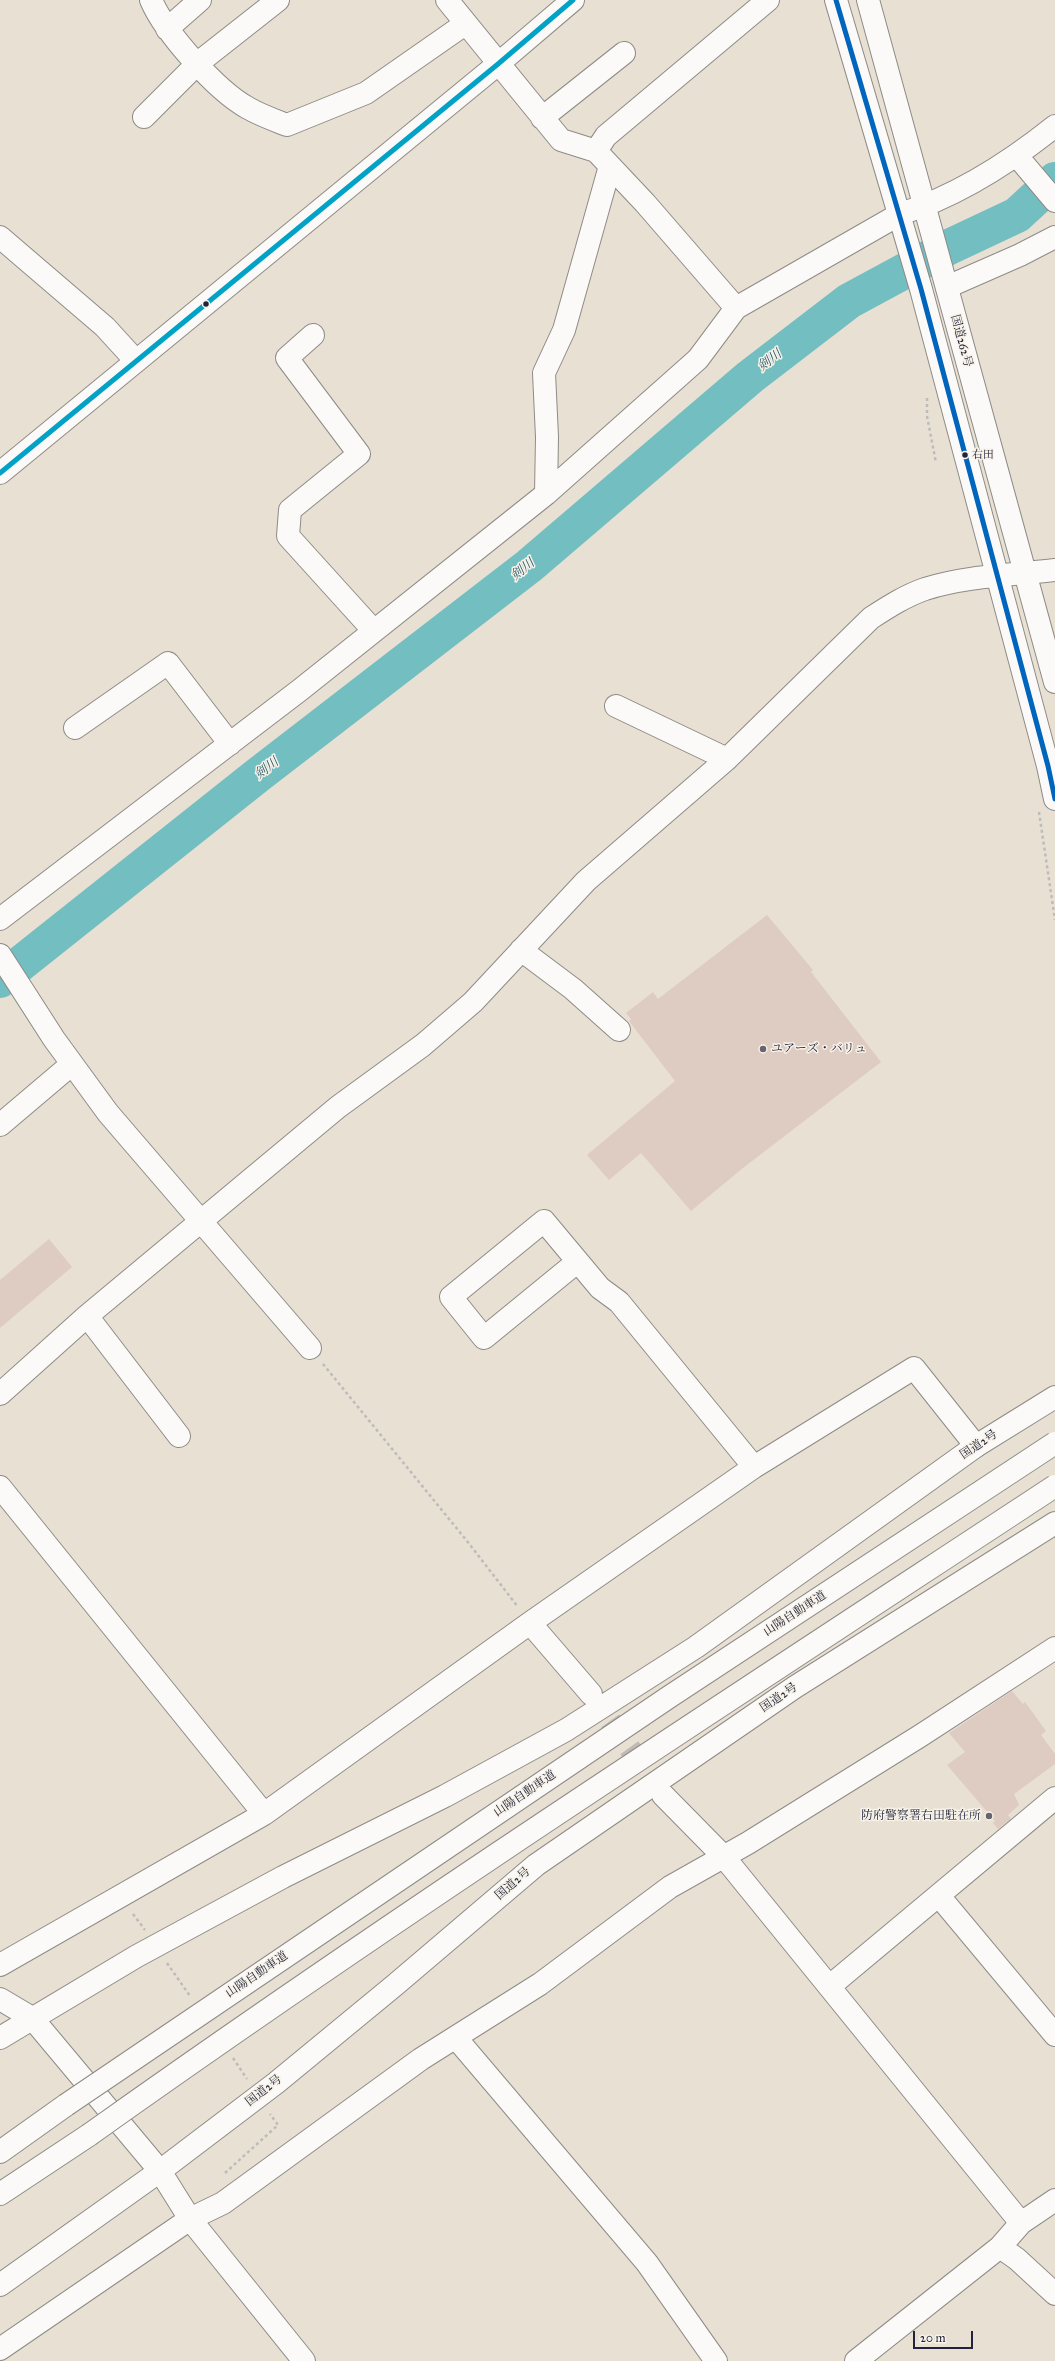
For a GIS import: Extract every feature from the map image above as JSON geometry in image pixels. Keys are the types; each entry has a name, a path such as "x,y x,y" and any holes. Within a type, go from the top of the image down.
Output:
{"main road":[{"path":"151,0 167,29 210,78 248,108 287,125 366,93 465,24"},
{"path":"167,29 200,0"},
{"path":"144,117 198,63 278,0"},
{"path":"447,0 542,118 562,140 603,159 645,203 736,308"},
{"path":"0,473 498,64 573,0"},
{"path":"546,494 547,437 544,374 564,330 603,159 606,136 768,0"},
{"name":"国道262号","path":"836,0 921,289 1048,766 1055,799"},
{"name":"国道262号","path":"868,0 1055,682"},
{"path":"542,118 624,53"},
{"path":"0,919 230,744 546,494 698,359 736,308 901,220 926,212 1017,156 1055,126"},
{"path":"1017,156 1055,201"},
{"path":"946,283 1020,255 1055,236"},
{"path":"0,237 105,327 136,361"},
{"path":"313,335 288,358 359,454 290,510 288,536 374,631"},
{"path":"0,1394 87,1316 338,1107 423,1045 473,1002 586,881 727,759 871,618 896,602 924,589 998,576 1055,570"},
{"path":"75,728 168,663 230,744"},
{"path":"616,706 727,759"},
{"path":"521,950 573,989 619,1030"},
{"path":"5,962 54,1039 108,1113 202,1220 310,1348"},
{"path":"0,1125 72,1064"},
{"path":"577,1262 484,1338 451,1298 544,1221 600,1288 618,1302 754,1467"},
{"path":"87,1316 179,1436"},
{"path":"0,1965 264,1814 530,1623 754,1467 914,1368 976,1446"},
{"name":"国道2号","path":"0,2038 137,1956 283,1877 446,1796 566,1730 696,1647 976,1446 1055,1397"},
{"name":"山陽自動車道","path":"0,2152 66,2105 669,1697 1055,1443"},
{"path":"0,2194 89,2135 236,2030 1055,1486"},
{"path":"0,1487 264,1814"},
{"name":"国道2号","path":"0,2284 160,2170 294,2068 395,1985 536,1865 795,1687 1055,1523"},
{"path":"530,1623 591,1694"},
{"path":"0,2349 190,2219 223,2203 421,2059 540,1984 670,1887 724,1857 920,1736 1055,1648"},
{"path":"663,1795 724,1857 1021,2223"},
{"path":"830,1986 1055,1798"},
{"path":"939,1896 1055,2034"},
{"path":"0,1999 32,2018 160,2170 190,2219 304,2361"},
{"path":"456,2038 647,2263 716,2361"},
{"path":"856,2361 1000,2247 1021,2223 1055,2200"},
{"path":"1000,2247 1017,2259 1055,2294"}],"path":[{"path":"310,1348 467,1540 530,1623"},
{"path":"223,2175 278,2125 269,2112"}],"building":[{"path":"767,915 813,970 811,972 881,1062 743,1168 691,1211 641,1153 609,1180 587,1155 675,1081 629,1021 631,1019 626,1013 653,992 658,999"},
{"path":"49,1239 72,1267 0,1328 0,1280"},
{"path":"1012,1691 1023,1704 1025,1702 1046,1731 1041,1735 1055,1754 1055,1764 1014,1794 1019,1805 1008,1815 1011,1819 998,1829 993,1823 995,1821 947,1765 965,1752 949,1733"}],"waterway":[{"name":"剣川","path":"0,980 258,775 529,566 750,377 849,301 949,247 1017,215 1055,180"}],"tunnel":[{"path":"591,1694 663,1795"}],"transit line":[{"path":"0,473 498,64 573,0"},
{"path":"836,0 921,289 1048,766 1055,799"}],"place":[{"name":"右田","path":"965,455"},
{"name":"ユアーズ・バリュ","path":"763,1049"},
{"name":"防府警察署右田駐在所","path":"989,1816"}]}
